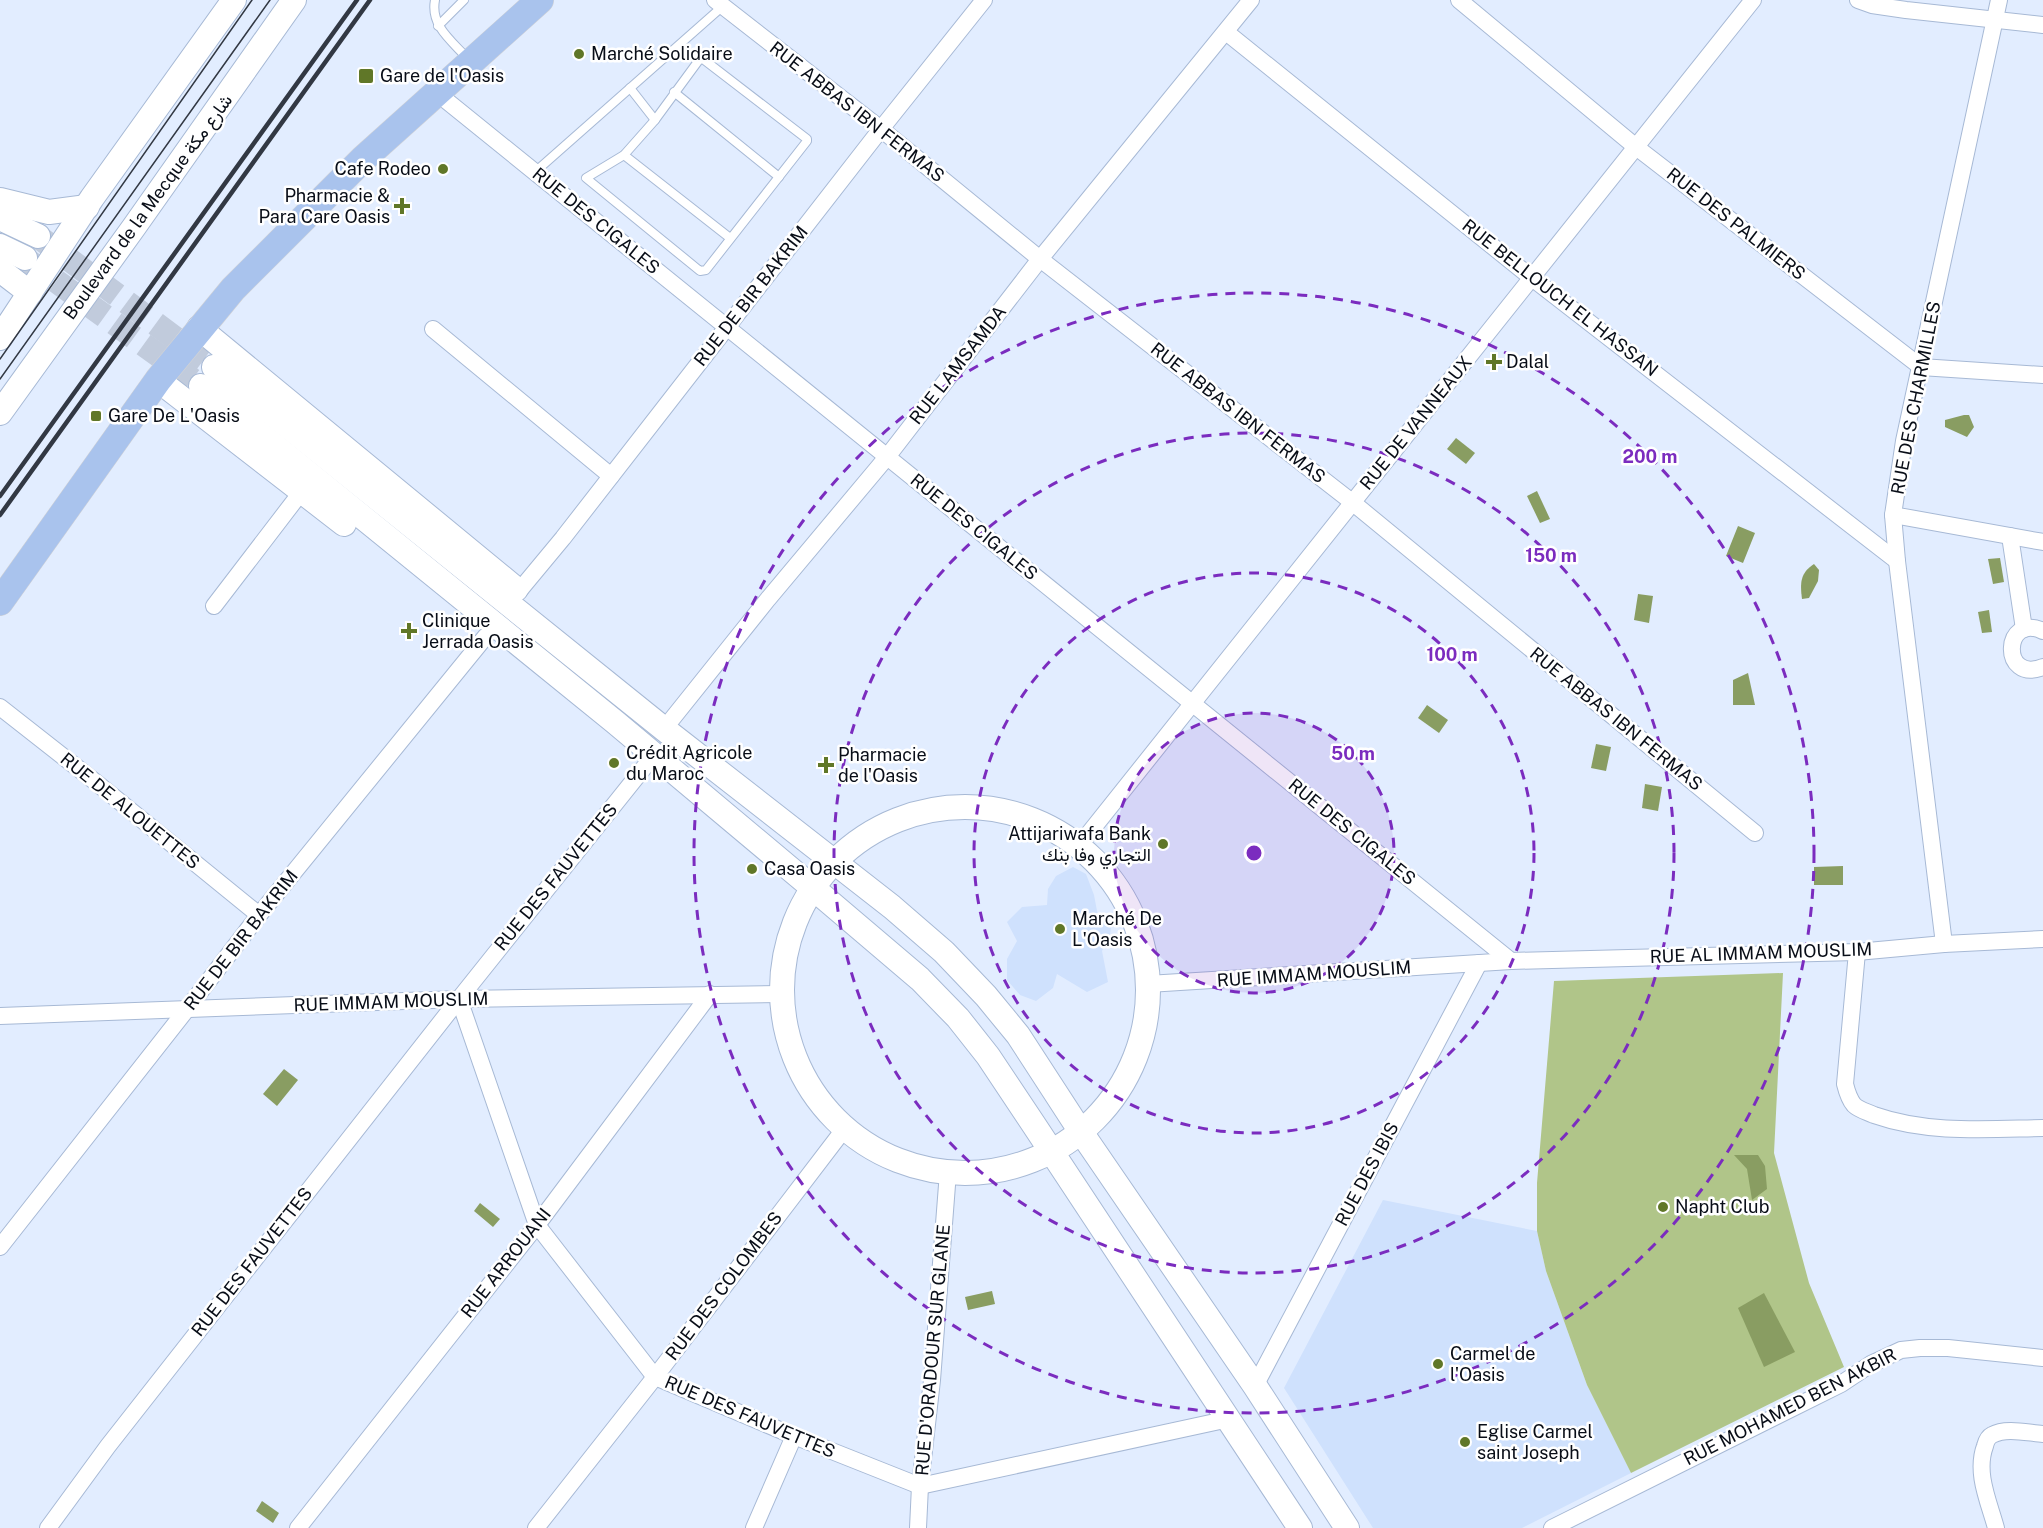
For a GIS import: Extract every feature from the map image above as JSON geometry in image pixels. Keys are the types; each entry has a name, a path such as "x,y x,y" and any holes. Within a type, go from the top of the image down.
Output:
{"main road":[{"path":"0,602 158,380 233,289 363,159 540,0"}],"street":[{"path":"0,338 87,207 234,0"},
{"name":"Boulevard de la Mecque شارع مكة","path":"0,413 294,0"},
{"name":"RUE DE BIR BAKRIM","path":"519,591 543,564 984,0"},
{"name":"RUE LAMSAMDA","path":"664,729 887,457 1040,260 1251,0"},
{"name":"RUE DES PALMIERS","path":"1459,0 1636,147 1920,367"},
{"name":"RUE DE VANNEAUX","path":"1078,847 1753,0"},
{"path":"1858,0 1872,5 1906,10 2043,25"},
{"name":"RUE DES CHARMILLES","path":"1944,944 1893,515 1904,441 2000,0"},
{"name":"RUE ABBAS IBN FERMAS","path":"719,3 881,129 1040,260 1353,502 1755,833"},
{"name":"RUE BELLOUCH EL HASSAN","path":"1226,32 1532,278 1897,561"},
{"name":"RUE DES CIGALES","path":"437,93 1511,961"},
{"path":"0,200 50,212 87,207"},
{"path":"0,218 38,236"},
{"path":"0,246 25,258"},
{"path":"0,270 30,293"},
{"path":"199,328 569,634 607,683"},
{"path":"432,329 611,476"},
{"path":"1920,367 2043,375"},
{"path":"1300,1528 988,1056 958,1018 920,979 207,376 607,683 834,861 944,952 986,996 1018,1035 1081,1132 1255,1386 1347,1528"},
{"path":"158,380 555,688 590,710 615,722"},
{"path":"214,606 302,491"},
{"path":"1893,515 2043,542"},
{"path":"2010,536 2024,629"},
{"path":"2043,631 2031,627 2024,629 2011,644 2013,658 2023,668 2030,670 2043,667"},
{"name":"RUE DE BIR BAKRIM","path":"0,1247 188,1009 259,915 486,636"},
{"name":"RUE DE ALOUETTES","path":"0,707 99,784 259,915"},
{"name":"RUE DES FAUVETTES","path":"48,1528 115,1437 654,755"},
{"path":"953,808 1002,811 1026,818 1049,828 1078,847 1097,864 1125,902 1143,946 1148,984 1144,1030 1135,1059 1121,1086 1103,1111 1081,1132 1051,1152 1025,1163 974,1173 948,1172 887,1156 845,1128 821,1103 797,1062 783,1018 781,994 784,958 799,912 813,888 834,861 881,827 904,817 953,808"},
{"name":"RUE AL IMMAM MOUSLIM","path":"1479,963 1857,952 1944,944 2043,939"},
{"path":"1857,952 1845,1084 1848,1096 1855,1107 1889,1120 1913,1125 1969,1130 2043,1128"},
{"name":"RUE IMMAM MOUSLIM","path":"1148,984 1479,963"},
{"name":"RUE DES IBIS","path":"1255,1386 1479,963"},
{"name":"RUE ARROUANI","path":"298,1528 537,1225 710,994"},
{"name":"RUE IMMAM MOUSLIM","path":"0,1016 459,999 781,994"},
{"name":"RUE DES FAUVETTES","path":"459,999 537,1225 655,1377 920,1486"},
{"name":"RUE DES COLOMBES","path":"536,1528 655,1377 845,1128"},
{"name":"RUE D'ORADOUR SUR GLANE","path":"918,1528 948,1172"},
{"name":"RUE MOHAMED BEN AKBIR","path":"1552,1528 1841,1384 1871,1364 1901,1350 1948,1348 2043,1358"},
{"path":"920,1486 1229,1419"},
{"path":"1996,1528 1983,1482 1981,1465 1988,1438 1992,1435 2011,1432 2043,1434"},
{"path":"754,1528 794,1436"}],"lane":[{"path":"435,0 434,8 438,26 470,61"},
{"path":"438,26 464,0"},
{"path":"535,172 630,88 719,3"},
{"path":"704,59 807,139 806,144 706,270 700,271 586,180 587,176 624,155 655,120 699,60 704,59"},
{"path":"630,88 655,120"},
{"path":"674,92 779,177"},
{"path":"624,155 730,238"}],"shaded area":[{"path":"1969,415 1974,427 1967,437 1945,427 1945,420"},
{"path":"1456,438 1475,453 1466,464 1447,449"},
{"path":"1537,491 1550,519 1540,523 1527,496"},
{"path":"1738,526 1755,533 1743,563 1726,556"},
{"path":"2000,558 2004,582 1993,584 1988,559"},
{"path":"1814,564 1819,570 1818,581 1809,598 1802,599 1802,579 1806,571"},
{"path":"1638,594 1653,596 1649,623 1634,620"},
{"path":"1989,610 1992,632 1982,633 1978,612"},
{"path":"1748,673 1755,705 1733,705 1733,680"},
{"path":"1427,705 1448,720 1439,733 1418,718"},
{"path":"1596,744 1611,747 1606,771 1591,768"},
{"path":"1645,784 1662,787 1658,811 1642,808"},
{"path":"1843,866 1843,885 1814,885 1814,867"},
{"name":"Marché De L'Oasis","path":"1073,867 1086,874 1094,895 1098,916 1112,919 1110,935 1102,951 1108,982 1087,992 1057,974 1053,988 1036,1001 1020,995 1007,980 1007,959 1017,941 1007,922 1022,907 1047,905 1048,889 1056,876"},
{"name":"Napht Club","path":"1783,973 1774,1153 1809,1283 1844,1367 1631,1473 1587,1385 1546,1271 1537,1231 1537,1183 1554,981"},
{"path":"284,1069 298,1080 277,1106 263,1094"},
{"path":"1734,1155 1758,1155 1765,1166 1767,1189 1752,1200 1747,1169"},
{"name":"Carmel de l'Oasis","path":"1383,1200 1537,1231 1546,1271 1587,1385 1631,1473 1522,1528 1373,1528 1284,1388"},
{"path":"480,1203 500,1219 493,1227 474,1211"},
{"path":"992,1291 995,1304 968,1310 965,1297"},
{"path":"1764,1293 1795,1352 1764,1367 1738,1308"},
{"path":"262,1501 279,1513 273,1523 256,1511"}],"tunnel":[{"path":"40,238 214,367"},
{"path":"27,260 201,386"}],"tram line":[{"path":"0,359 252,0"},
{"path":"0,379 270,0"}],"railway":[{"path":"0,496 357,0"},
{"path":"0,515 370,0"}],"place":[{"name":"Marché Solidaire","path":"579,54"},
{"name":"Gare de l'Oasis","path":"366,76"},
{"name":"Cafe Rodeo","path":"443,169"},
{"name":"Pharmacie & Para Care Oasis","path":"402,206"},
{"name":"Dalal","path":"1494,362"},
{"name":"Gare De L'Oasis","path":"96,416"},
{"name":"Clinique Jerrada Oasis","path":"409,631"},
{"name":"Crédit Agricole du Maroc","path":"614,763"},
{"name":"Pharmacie de l'Oasis","path":"826,765"},
{"name":"Attijariwafa Bank التجاري وفا بنك","path":"1163,844"},
{"name":"Casa Oasis","path":"752,869"},
{"name":"Marché De L'Oasis","path":"1060,929"},
{"name":"Napht Club","path":"1663,1207"},
{"name":"Carmel de l'Oasis","path":"1438,1364"},
{"name":"Eglise Carmel saint Joseph","path":"1465,1442"}]}
